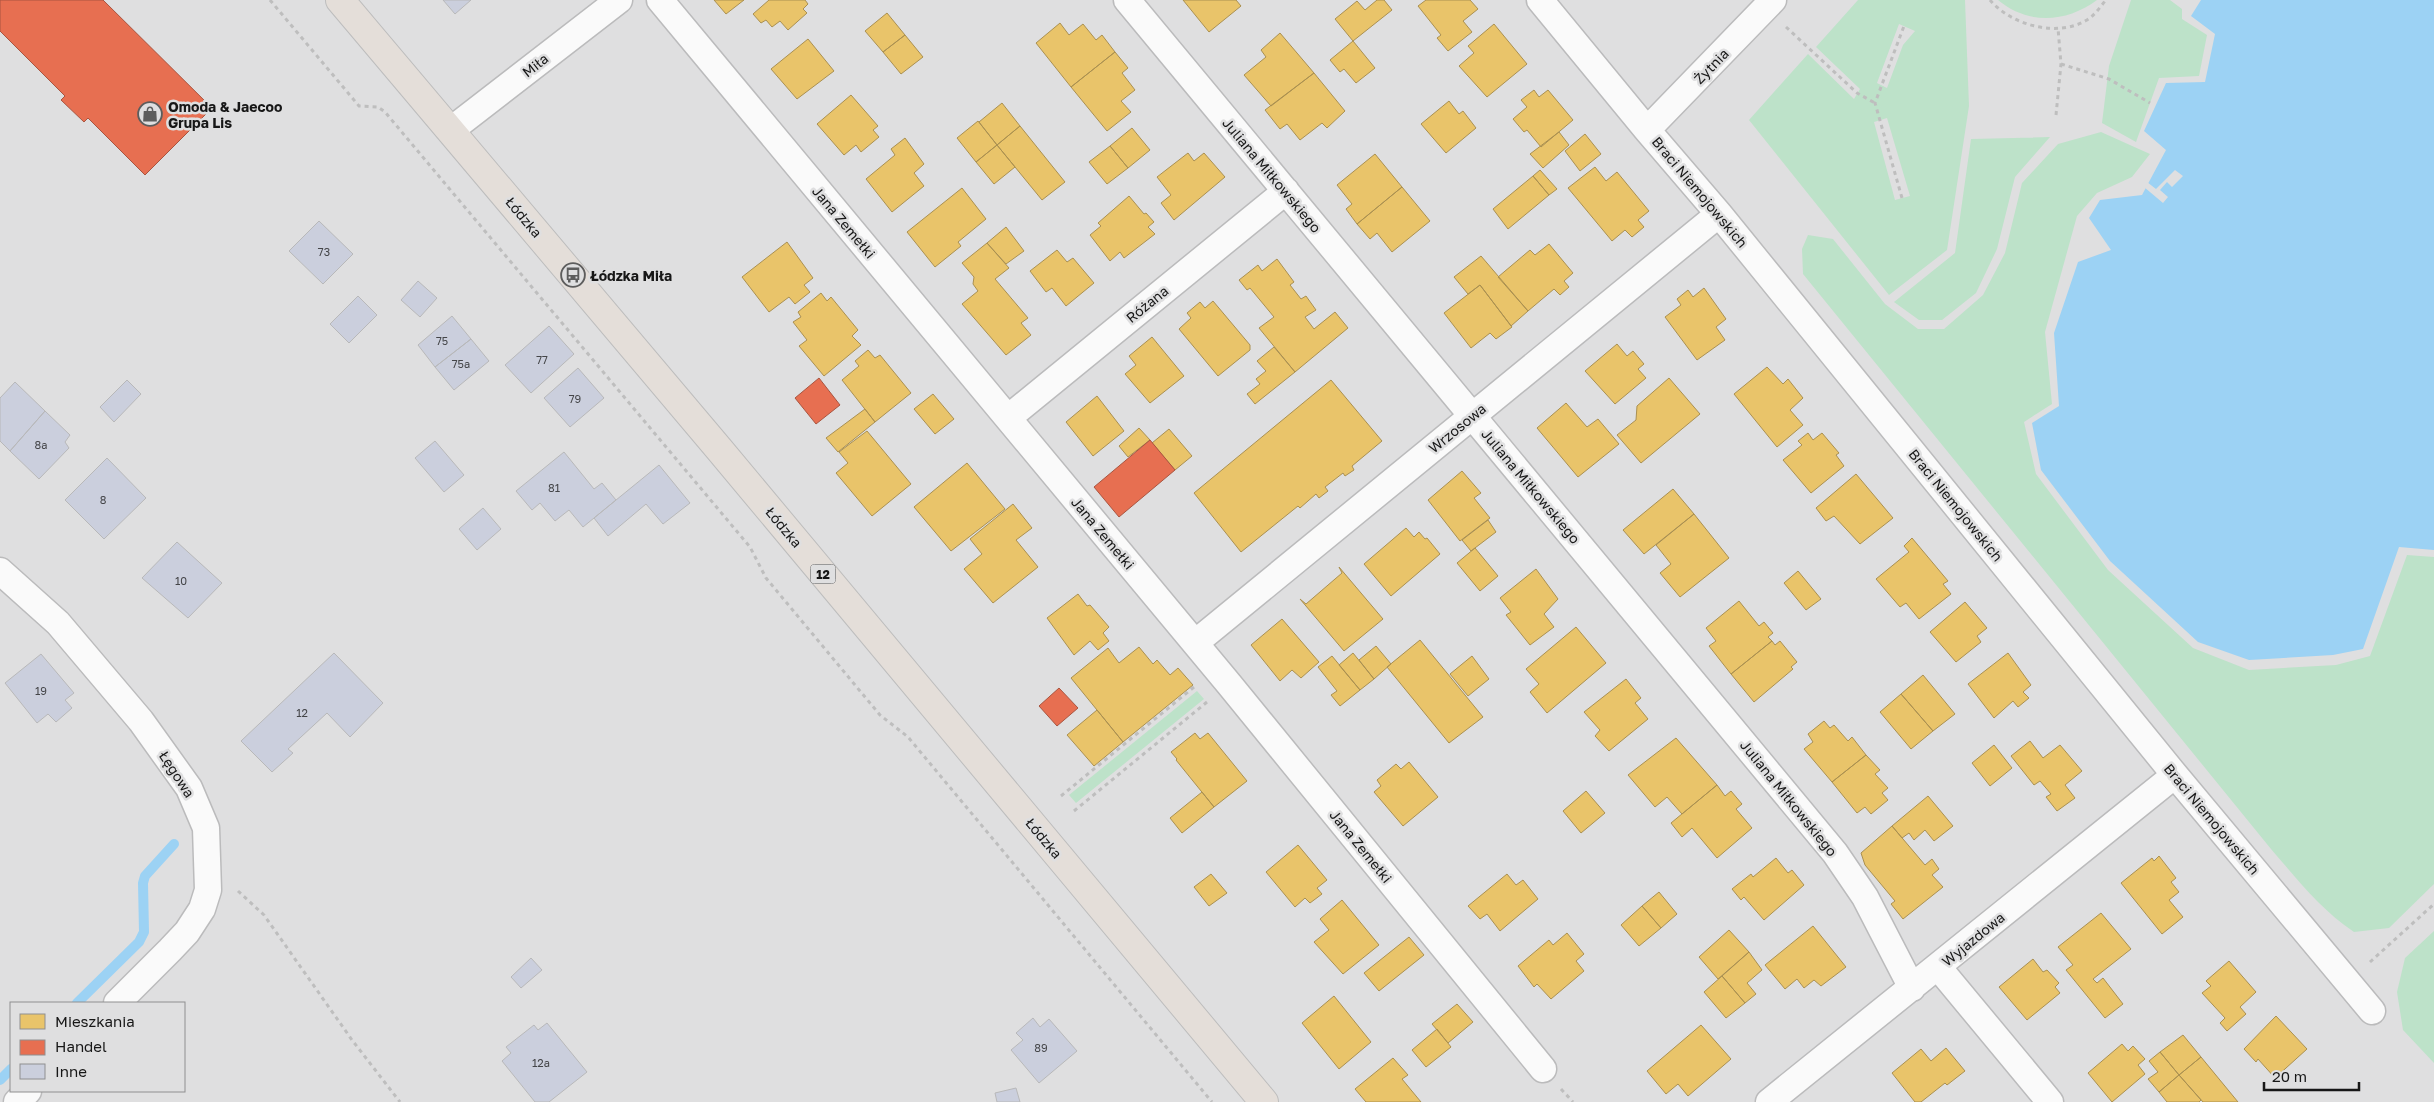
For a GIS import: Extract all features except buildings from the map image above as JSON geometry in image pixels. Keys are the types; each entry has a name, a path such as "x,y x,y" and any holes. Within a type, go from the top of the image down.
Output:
{"main road":[{"name":"Łódzka","path":"340,0 451,130 1264,1102"}],"street":[{"name":"Miła","path":"451,130 619,0"},
{"name":"Jana Zemełki","path":"660,0 1194,643 1543,1069"},
{"name":"Juliana Miłkowskiego","path":"1127,0 1835,853 1865,897 1912,988"},
{"name":"Braci Niemojowskich","path":"1540,0 1719,214 2175,774 2372,1011"},
{"name":"Żytnia","path":"1647,130 1769,4"},
{"name":"Różana","path":"1008,418 1286,191"},
{"name":"Wrzosowa","path":"1194,643 1719,214"},
{"name":"Łęgowa","path":"0,571 58,623 141,721 184,780 206,828 209,863 208,890 202,908 187,932 118,1002"},
{"name":"Wyjazdowa","path":"1769,1102 2175,774"},
{"path":"1938,967 2050,1102"},
{"path":"16,1102 27,1092"}],"path":[{"path":"270,0 359,106 378,107 384,112 750,547 766,578 880,715 908,737 1212,1102"},
{"path":"1990,0 2010,17 2022,23 2058,28 2086,20 2106,0"},
{"path":"1769,4 1857,94 1874,103"},
{"path":"1902,198 1874,103 1904,26"},
{"path":"2056,115 2061,64 2058,28"},
{"path":"2061,64 2109,79 2150,103"},
{"path":"1061,796 1222,677"},
{"path":"1074,812 1222,677"},
{"path":"209,863 264,915 352,1040 400,1102"},
{"path":"2348,981 2434,904"}],"green space":[{"path":"1858,0 1965,0 1969,106 1947,250 1889,295 1749,120 1808,54 1854,99 1860,89 1816,47","holes":["1899,24 1915,31 1903,45 1887,88 1877,83","1887,118 1910,196 1895,200 1874,122"]},
{"path":"1998,0 2097,0 2073,13 2047,18 2022,14"},
{"path":"2131,0 2170,0 2182,9 2182,19 2207,35 2199,76 2159,78 2136,142 2102,123 2109,66"},
{"path":"2101,132 2150,154 2132,177 2097,193 2077,216 2045,332 2052,404 2024,422 2036,474 2108,570 2193,648 2249,670 2336,665 2370,656 2407,555 2434,557 2434,884 2389,928 2354,932 2331,914 2300,883 1803,274 1802,249 1808,235 1833,239 1885,304 1918,329 1944,329 1983,295 2005,253 2022,183 2058,144"},
{"path":"2050,137 2015,177 1997,249 1976,293 1942,320 1919,320 1894,302 1955,253 1971,139"},
{"path":"1197,691 1204,699 1076,803 1069,795"},
{"path":"2434,931 2434,1063 2403,1030 2397,992 2405,958"}],"water":[{"path":"2201,0 2434,0 2434,550 2399,547 2363,649 2333,655 2249,660 2198,642 2110,561 2041,470 2032,423 2059,406 2054,333 2078,262 2111,250 2089,218 2100,200 2142,195 2166,150 2144,131 2166,83 2205,82 2215,34 2191,16"}],"pier":[{"path":"2175,170 2183,176 2172,187 2167,182 2160,190 2168,197 2163,203 2144,187 2147,182 2156,189"}],"waterway":[{"path":"78,1002 139,942 144,932 143,883 145,876 174,844"},
{"path":"0,1080 10,1070"}],"place":[{"name":"Omoda & Jaecoo Grupa Lis","path":"150,114"},
{"name":"Łódzka Miła","path":"573,275"}]}
